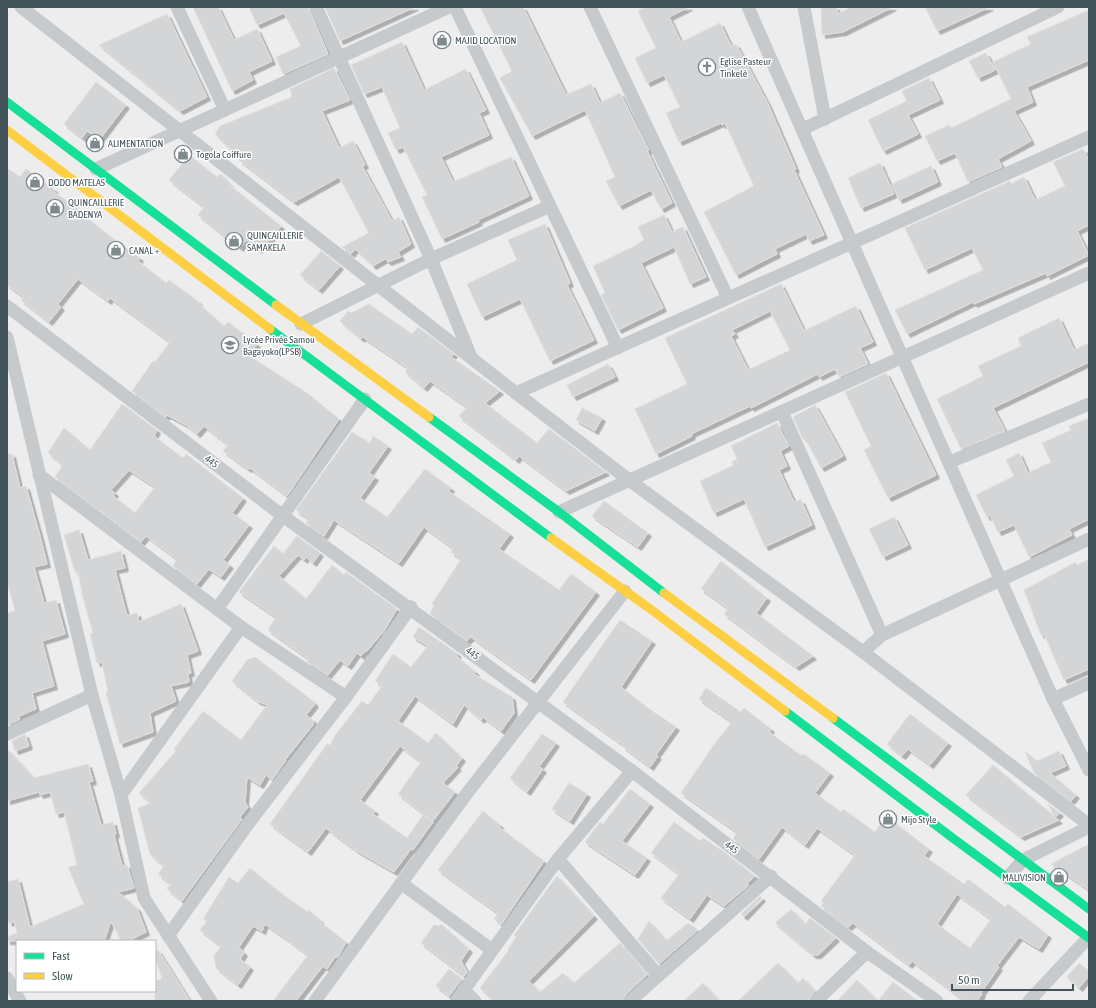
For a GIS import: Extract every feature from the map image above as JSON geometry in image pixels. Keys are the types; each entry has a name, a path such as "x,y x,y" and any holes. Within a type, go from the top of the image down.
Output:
{"main road":[{"path":"7,102 301,324 559,512 624,563 1089,909"},
{"path":"7,130 124,220 625,591 1089,938"}],"street":[{"path":"21,7 471,359 629,480 863,652 1089,826 1023,860 1007,878"},
{"path":"177,7 225,110"},
{"path":"316,7 431,260 471,359"},
{"path":"96,169 449,7"},
{"path":"455,7 618,348"},
{"path":"590,7 728,298"},
{"path":"748,7 950,462 1053,700 1089,770"},
{"path":"804,7 825,118"},
{"path":"803,129 1058,7"},
{"path":"516,393 1089,137"},
{"path":"301,324 431,260 550,206"},
{"path":"559,512 1089,273"},
{"name":"445","path":"7,306 284,516 411,607 632,771 771,876 867,952 937,1001"},
{"path":"7,337 92,695 121,795 144,898 211,1001"},
{"path":"217,609 365,399"},
{"path":"950,462 1089,404"},
{"path":"782,412 882,635"},
{"path":"39,475 241,627 346,697"},
{"path":"863,652 882,635 1089,539"},
{"path":"315,1001 468,792 625,591"},
{"path":"168,936 248,824 346,697 411,607"},
{"path":"121,795 241,627"},
{"path":"1053,700 1089,683"},
{"path":"7,734 92,695"},
{"path":"456,1001 558,859 632,771"},
{"path":"558,859 658,976"},
{"path":"630,1001 771,876"},
{"path":"401,882 492,950"},
{"path":"1029,1001 1089,938"},
{"path":"816,1001 867,952"},
{"path":"7,978 20,1001"},
{"path":"464,990 475,1001"}],"building":[{"path":"193,7 218,7 234,40 257,29 272,61 249,72 253,80 232,91"},
{"path":"249,7 308,7 328,54 283,74 276,57 301,46 284,13 257,25"},
{"path":"325,7 415,7 340,41"},
{"path":"480,7 523,7 566,95 591,84 600,103 620,93 649,150 647,151 672,203 661,209 651,190 619,206 606,181 615,177 585,110 532,136 500,78 512,71"},
{"path":"646,7 689,7 669,17 681,42 720,23 731,46 736,44 768,104 796,169 794,170 824,235 809,241 806,234 775,249 777,254 736,275 704,212 754,186 725,123 722,125 721,123 679,142 666,113 680,107 664,75 647,83 635,58 656,48 638,11"},
{"path":"821,7 836,7 838,14 851,7 893,7 843,32 822,35"},
{"path":"925,7 990,7 937,31"},
{"path":"1089,10 1089,60 1027,87 1033,102 1014,111 1031,141 998,159 1002,167 968,182 955,153 937,161 925,136 949,125 951,128 1011,99 993,62 1031,44 1027,37"},
{"path":"167,14 207,97 180,111 99,45"},
{"path":"402,42 424,90 466,69 486,110 479,113 489,135 441,157 453,182 511,157 529,196 442,239 422,197 427,195 403,147 396,150 388,133 400,128 382,87 364,94 351,65"},
{"path":"986,53 995,70 978,78 969,61"},
{"path":"334,68 350,100 322,111 339,148 353,141 365,165 362,166 392,221 399,217 411,244 398,252 401,257 388,262 385,259 373,266 355,249 351,254 342,247 369,233 339,177 294,202 239,160 240,159 215,134 220,126 292,97 290,89"},
{"path":"929,78 940,100 908,115 918,134 883,151 868,120 907,101 902,91"},
{"path":"96,82 126,105 100,139 87,131 82,138 64,124"},
{"path":"1083,149 1089,161 1089,225 1077,231 1089,255 1047,276 1046,273 974,304 973,302 907,334 895,310 983,270 972,248 925,270 905,228 1010,181 1011,184 1024,177 1035,200 1065,186 1053,162"},
{"path":"189,155 217,177 221,174 232,187 281,226 263,248 261,246 259,250 246,240 240,248 198,215 204,207 169,180"},
{"path":"880,163 894,194 861,208 848,178"},
{"path":"931,166 938,182 899,200 892,184"},
{"path":"7,168 20,177 26,169 55,190 54,192 86,214 85,216 140,258 138,261 166,283 169,280 199,302 198,303 224,326 228,322 257,344 248,355 307,393 339,419 287,496 250,468 248,469 223,451 228,445 204,426 197,434 186,425 167,415 166,417 132,391 153,361 155,362 170,342 110,298 108,301 78,279 58,304 61,307 49,322 21,300 24,297 7,285"},
{"path":"664,215 672,232 683,227 706,277 690,284 674,247 641,263 663,308 618,330 601,295 605,293 593,266 637,245 644,240 638,227"},
{"path":"545,224 570,283 567,285 594,340 550,361 520,299 482,317 467,284 517,260 508,240"},
{"path":"321,251 340,266 319,290 300,275"},
{"path":"781,284 804,331 856,306 873,342 860,348 868,364 839,377 835,369 819,377 818,374 751,408 750,406 691,434 692,436 656,454 635,409 687,384 665,338","holes":["770,311 790,350 748,370 731,336 735,334 732,330"]},
{"path":"369,304 412,334 418,327 454,354 451,357 500,391 485,403 537,443 549,429 606,472 566,491 519,456 516,460 459,416 467,407 430,381 424,388 405,372 408,368 363,337 361,339 340,321 348,311 351,313"},
{"path":"1059,318 1074,350 1089,343 1089,362 993,408 1005,431 961,449 937,399 983,376 978,366 1021,346 1018,338"},
{"path":"608,364 615,377 573,397 567,385"},
{"path":"886,373 936,475 888,498 864,450 871,446 845,392"},
{"path":"122,404 157,430 154,436 183,458 186,454 243,498 232,513 249,525 223,560 230,565 221,577 209,569 197,584 173,566 177,559 146,536 141,542 55,477 63,465 48,453 64,428 90,450","holes":["129,470 155,487 135,513 113,496 115,493 111,490"]},
{"path":"815,405 843,456 821,468 805,438 803,439 793,417"},
{"path":"582,408 602,418 595,431 576,420"},
{"path":"1089,418 1089,519 1069,529 1072,535 1029,557 1014,525 998,532 990,515 987,517 976,495 1014,476 1006,460 1019,453 1028,473 1051,462 1042,443 1071,430 1069,426"},
{"path":"777,423 789,446 780,451 787,466 779,470 794,502 801,500 812,525 765,547 744,499 714,513 700,481 734,465 732,462 737,459 731,446"},
{"path":"352,432 370,443 373,436 388,446 369,473 375,477 360,498 387,517 425,469 451,488 449,491 451,493 510,534 499,549 559,590 571,574 596,592 531,680 471,637 467,641 430,614 434,605 432,604 461,559 451,552 454,549 424,527 399,563 334,520 324,536 306,523 309,519 296,510"},
{"path":"7,454 12,454 20,488 26,486 47,564 34,567 44,603 56,600 65,634 42,641 54,686 32,693 36,709 19,716 20,719 7,725 7,613 15,611 7,581"},
{"path":"604,501 648,533 638,547 592,516"},
{"path":"894,517 908,545 883,557 869,529"},
{"path":"79,530 88,560 121,551 125,568 115,570 127,616 137,613 139,622 181,604 198,651 187,655 191,673 188,673 189,682 171,686 176,701 150,713 153,732 120,744 106,693 108,692 102,662 97,663 90,634 93,633 83,598 78,571 75,572 64,535"},
{"path":"297,536 320,553 313,563 306,557 304,560 298,555 279,576 306,599 332,565 344,575 346,572 397,609 384,631 366,652 365,651 361,656 357,653 348,666 340,660 328,675 307,662 309,659 268,630 276,617 239,592 274,546 283,554"},
{"path":"1089,559 1089,669 1064,680 1044,634 1041,635 1024,590 1076,562 1077,565"},
{"path":"721,561 767,598 756,613 813,656 796,667 724,614 728,608 701,589"},
{"path":"620,620 652,641 621,687 676,727 656,755 658,756 650,767 622,746 623,745 563,702"},
{"path":"419,627 458,654 456,656 476,672 474,674 512,697 514,713 501,731 483,717 481,720 464,705 453,724 415,696 398,721 428,743 436,733 462,758 456,766 458,767 443,783 455,792 433,821 398,794 421,762 400,746 360,800 375,811 373,814 407,838 423,815 433,822 413,850 411,849 394,872 357,851 326,828 308,852 270,824 327,744 330,745 336,734 362,701 368,705 382,686 375,681 393,654 411,667 428,646 413,637"},
{"path":"255,657 313,701 315,704 306,715 313,720 313,725 285,760 272,780 266,775 260,785 247,777 245,802 248,807 240,817 242,819 182,901 167,889 171,884 158,874 164,866 150,854 138,808 151,803 139,793 176,751 174,749 203,711 241,740 267,705 257,701 232,681 247,660"},
{"path":"706,688 741,712 744,708 771,729 769,732 802,756 804,754 830,773 815,793 841,812 843,809 875,832 886,816 929,849 924,856 964,884 968,879 1005,907 1008,904 1048,935 1039,949 1019,937 997,966 999,967 977,1001 965,1001 912,961 909,965 853,923 848,927 821,906 824,903 821,901 855,855 817,828 805,845 782,827 759,859 733,839 737,832 681,793 713,746 732,722 699,699","holes":["957,894 991,919 970,948 937,924"]},
{"path":"910,714 948,743 930,765 908,749 902,756 887,744"},
{"path":"25,734 29,746 15,751 12,741"},
{"path":"542,734 556,743 539,767 543,769 527,792 510,778"},
{"path":"7,749 34,778 88,764 93,781 89,782 101,825 113,822 116,834 114,835 122,866 127,865 134,888 118,892 137,908 146,932 130,940 120,940 111,921 104,940 7,941 7,937 17,933 14,921 9,923 7,914 7,882 18,879 30,927 84,904 68,867 77,865 64,812 56,814 50,792 40,795 39,792 7,801"},
{"path":"1025,751 1037,761 1059,751 1066,766 1050,773 1076,795 1071,801 1034,773"},
{"path":"993,765 1054,816 1048,804 1060,813 1055,818 1059,820 1021,837 966,795"},
{"path":"569,783 587,794 570,821 552,809"},
{"path":"630,789 650,804 622,841 647,858 635,875 585,842 600,822 603,824"},
{"path":"483,811 500,825 499,827 544,861 501,925 494,919 498,913 438,870"},
{"path":"674,822 700,841 703,838 724,852 755,876 747,884 749,885 724,906 707,895 690,919 661,898 679,874 651,853"},
{"path":"1089,844 1089,890 1051,864"},
{"path":"250,868 282,894 308,912 309,910 320,920 320,922 346,942 338,957 335,957 327,969 323,966 296,1001 273,1001 308,955 288,940 265,924 262,931 253,926 239,947 244,953 240,959 250,967 238,985 216,968 214,956 221,946 200,930 207,921 203,919 229,877 238,883"},
{"path":"557,876 594,916 529,981 540,992 563,973 574,983 620,943 647,975 625,995 622,1001 493,1001 480,988 509,950 508,949 516,937 514,935"},
{"path":"760,896 762,898 744,917 741,914"},
{"path":"791,909 805,924 810,918 836,938 818,955 813,955 775,923"},
{"path":"649,921 666,941 688,923 698,930 659,964 638,939"},
{"path":"441,924 469,949 461,961 467,972 464,976 421,943 434,925 439,926"},
{"path":"158,950 190,1001 155,1001 156,981 162,978 156,961 156,951"},
{"path":"778,963 798,983 803,978 815,991 808,1001 738,1001"},
{"path":"1079,963 1089,971 1089,976 1079,988 1067,977"},
{"path":"449,969 462,979 449,996 436,986"},
{"path":"857,980 878,1001 837,1001"},
{"path":"893,982 918,1001 878,1001"},
{"path":"703,983 719,1001 684,1001"}],"traffic: fast":[{"path":"7,102 276,305"},
{"path":"270,329 551,538"},
{"path":"429,417 559,512 664,593"},
{"path":"785,711 954,839 1089,938"},
{"path":"833,718 1089,909"}],"traffic: slow":[{"path":"7,130 270,329"},
{"path":"276,305 429,417"},
{"path":"551,538 649,608 785,711"},
{"path":"664,593 833,718"}],"place":[{"name":"MAJID LOCATION","path":"442,40"},
{"name":"Eglise Pasteur Tinkelé","path":"707,67"},
{"name":"ALIMENTATION","path":"95,143"},
{"name":"Togola Coiffure","path":"183,154"},
{"name":"DODO MATELAS","path":"35,182"},
{"name":"QUINCAILLERIE BADENYA","path":"55,208"},
{"name":"QUINCAILLERIE SAMAKELA","path":"234,241"},
{"name":"CANAL +","path":"116,250"},
{"name":"Lycée Privée Samou Bagayoko(LPSB)","path":"230,345"},
{"name":"Mijo Style","path":"888,819"},
{"name":"MALIVISION","path":"1059,877"}]}
